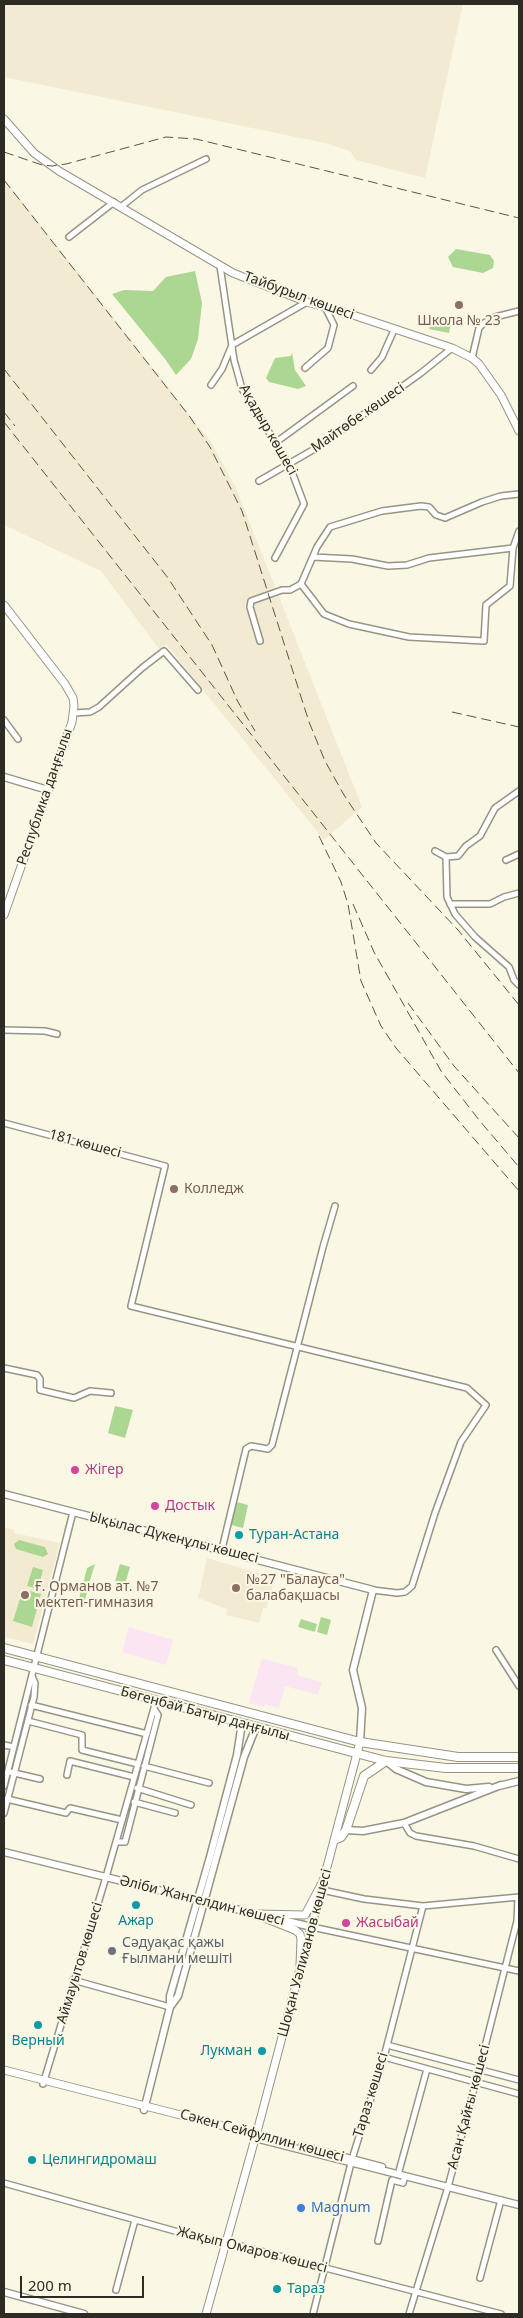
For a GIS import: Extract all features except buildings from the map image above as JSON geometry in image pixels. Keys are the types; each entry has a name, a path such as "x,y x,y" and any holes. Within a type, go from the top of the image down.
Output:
{"main road":[{"name":"Тайбурыл көшесі","path":"4,118 34,153 59,171 122,206 233,273 307,302 344,312 452,348 472,358"},
{"path":"472,358 479,364 501,395 519,431"},
{"path":"4,606 65,684 73,698 74,710"},
{"name":"Республика даңғылы","path":"4,914 74,710"},
{"name":"Бөгенбай Батыр даңғылы","path":"4,1648 360,1742 458,1757 519,1757"},
{"name":"Бөгенбай Батыр даңғылы","path":"4,1660 33,1672 155,1704 242,1723 386,1761 408,1762 446,1768 519,1768"},
{"name":"Шоқан Уәлиханов көшесі","path":"206,2314 257,2136 360,1742"},
{"path":"336,1839 346,1830 364,1776 386,1761"},
{"path":"257,1914 304,1916 308,1913 317,1890 325,1878"},
{"path":"257,1914 295,1930 300,1934 300,1973"},
{"name":"Сәкен Сейфуллин көшесі","path":"4,2070 44,2082 257,2136"},
{"name":"Сәкен Сейфуллин көшесі","path":"4,2074 44,2082"}],"street":[{"path":"122,206 142,190 206,159"},
{"path":"69,237 114,202"},
{"name":"Ақадыр көшесі","path":"220,266 232,345 242,389 289,464 304,504 275,558"},
{"path":"211,385 222,369 232,345 307,302"},
{"path":"304,368 328,348 334,325 325,308"},
{"path":"472,358 479,328 495,317 519,311"},
{"path":"371,370 382,357 394,330"},
{"name":"Майтөбе көшесі","path":"260,481 318,447 421,374 452,348"},
{"path":"275,443 353,386"},
{"path":"260,642 250,607 251,601 282,590 290,590 301,584 327,529 348,520 382,511 422,506 428,508 436,516 445,518 482,502 501,496 519,494"},
{"path":"301,584 324,614 349,624 409,637 484,641 486,605 510,586 513,548 519,531"},
{"path":"313,557 352,559 388,566 407,565 429,558 513,548"},
{"path":"512,564 519,565"},
{"path":"74,710 90,712 99,707 164,651 198,690"},
{"path":"4,720 18,739"},
{"path":"4,777 48,790"},
{"path":"435,851 446,857 460,854 466,846 480,836 495,808 519,791"},
{"path":"506,860 519,854"},
{"path":"446,857 447,897 450,904 462,924 475,938 509,967 514,980 519,985"},
{"path":"450,904 490,904 504,897 519,893"},
{"path":"4,1030 45,1031 57,1034"},
{"name":"181 көшесі","path":"4,1123 166,1166 131,1306 297,1348"},
{"path":"222,1549 246,1449 251,1446 268,1449 272,1445 322,1247 336,1206"},
{"path":"297,1348 467,1388 486,1405 461,1442 435,1513 412,1586 405,1592 397,1593 373,1590"},
{"path":"4,1368 37,1375 40,1378 40,1390 78,1397 90,1391 111,1393"},
{"name":"Ықылас Дүкенұлы көшесі","path":"4,1494 222,1549 373,1590"},
{"path":"4,1813 14,1747 73,1512"},
{"name":"Шоқан Уәлиханов көшесі","path":"360,1742 362,1708 357,1694 353,1670 373,1590"},
{"path":"496,1650 519,1686"},
{"path":"4,1786 11,1772 28,1721 35,1683 33,1672"},
{"name":"Аймауытов көшесі","path":"116,1842 125,1842 155,1704"},
{"name":"Аймауытов көшесі","path":"44,2082 134,1777 141,1765 158,1715 155,1704"},
{"path":"32,1705 147,1734"},
{"path":"28,1721 82,1735 82,1750 210,1782"},
{"path":"145,2108 170,2007 170,1996 201,1900 240,1756 242,1723"},
{"path":"240,1756 256,1727"},
{"path":"4,1745 14,1747"},
{"path":"67,1775 70,1761 134,1777"},
{"path":"386,1761 396,1769 426,1782 466,1789 519,1781"},
{"path":"11,1772 40,1779"},
{"path":"346,1830 363,1831 404,1824 502,1785"},
{"path":"132,1786 191,1805"},
{"path":"7,1798 66,1813 70,1808 122,1820"},
{"path":"134,1802 175,1813"},
{"path":"404,1824 410,1833 416,1836 474,1846 519,1858"},
{"name":"Әліби Жангелдин көшесі","path":"4,1852 312,1927 519,1971"},
{"path":"322,1890 364,1900 423,1906 519,1897"},
{"name":"Асан Қайғы көшесі","path":"410,2314 476,2082 517,1921 519,1897"},
{"name":"Тараз көшесі","path":"313,2314 326,2268 351,2161 384,2057 423,1906"},
{"path":"73,1980 170,2007"},
{"path":"387,2045 519,2080"},
{"path":"384,2057 519,2094"},
{"path":"378,2241 392,2180 403,2182 402,2174 427,2069"},
{"name":"Сәкен Сейфуллин көшесі","path":"257,2136 519,2203"},
{"name":"Жақып Омаров көшесі","path":"4,2183 226,2244 234,2244 501,2314"},
{"name":"Сәкен Сейфуллин көшесі","path":"448,2185 501,2200 519,2203"},
{"path":"480,2278 501,2200"},
{"path":"116,2290 135,2220"},
{"path":"4,2292 84,2314"}],"shaded area":[{"path":"4,4 463,4 425,178 356,160 350,151 325,143 4,77"},
{"path":"4,178 211,442 236,488 362,807 324,840 166,644 159,649 101,571 4,525"},
{"name":"Ғ. Орманов ат. №7 мектеп-гимназия","path":"4,1527 14,1530 14,1533 60,1543 33,1644 4,1637"},
{"name":"№27 \"Балауса\" балабақшасы","path":"207,1558 275,1578 267,1608 263,1608 259,1623 226,1615 227,1609 198,1598"},
{"path":"129,1627 173,1640 166,1665 122,1652"},
{"path":"264,1659 298,1668 297,1675 322,1682 318,1695 285,1686 279,1708 265,1704 264,1707 249,1703 261,1661"}],"green space":[{"path":"456,249 490,255 494,261 493,268 483,273 453,267 448,257"},
{"path":"195,271 202,303 198,339 191,359 176,375 112,294 124,290 153,291 166,277"},
{"path":"431,318 451,322 449,333 429,329"},
{"path":"292,352 295,370 306,386 298,389 269,382 266,378 275,358 291,356"},
{"path":"115,1406 133,1410 125,1438 108,1433"},
{"path":"237,1502 248,1505 243,1528 231,1525"},
{"path":"19,1540 45,1547 48,1554 43,1557 16,1549 14,1544"},
{"path":"95,1564 87,1590 82,1588 87,1568"},
{"path":"120,1564 130,1567 125,1584 115,1581"},
{"path":"33,1567 43,1570 38,1589 27,1586"},
{"path":"23,1589 41,1594 32,1627 13,1621"},
{"path":"81,1590 87,1592 83,1609 77,1607"},
{"path":"114,1597 120,1603 114,1609 108,1603"},
{"path":"321,1617 331,1620 327,1635 317,1632"},
{"path":"301,1619 317,1624 315,1632 298,1627"}],"railway":[{"path":"4,152 42,165 52,166 66,164 166,137 196,139 519,218"},
{"path":"4,180 190,417 210,447 242,511 309,722 325,761 344,795 376,843 458,930 519,1005"},
{"path":"4,369 168,578 212,645 238,702 255,731"},
{"path":"4,412 15,426"},
{"path":"4,422 519,1073"},
{"path":"452,712 519,727"},
{"path":"319,836 341,882 348,904 361,981 381,1026 396,1048 519,1191"},
{"path":"353,904 374,952 441,1071 519,1167"},
{"path":"408,1003 454,1066 519,1138"}],"place":[{"name":"Школа № 23","path":"459,305"},
{"name":"Колледж","path":"174,1189"},
{"name":"Жiгер","path":"75,1470"},
{"name":"Достык","path":"155,1506"},
{"name":"Туран-Астана","path":"239,1535"},
{"name":"№27 \"Балауса\" балабақшасы","path":"236,1588"},
{"name":"Ғ. Орманов ат. №7 мектеп-гимназия","path":"25,1595"},
{"name":"Ажар","path":"136,1905"},
{"name":"Жасыбай","path":"346,1923"},
{"name":"Сәдуақас қажы Ғылмани мешіті","path":"112,1951"},
{"name":"Верный","path":"38,2025"},
{"name":"Лукман","path":"262,2051"},
{"name":"Целингидромаш","path":"32,2160"},
{"name":"Magnum","path":"301,2208"},
{"name":"Тараз","path":"277,2289"}]}
